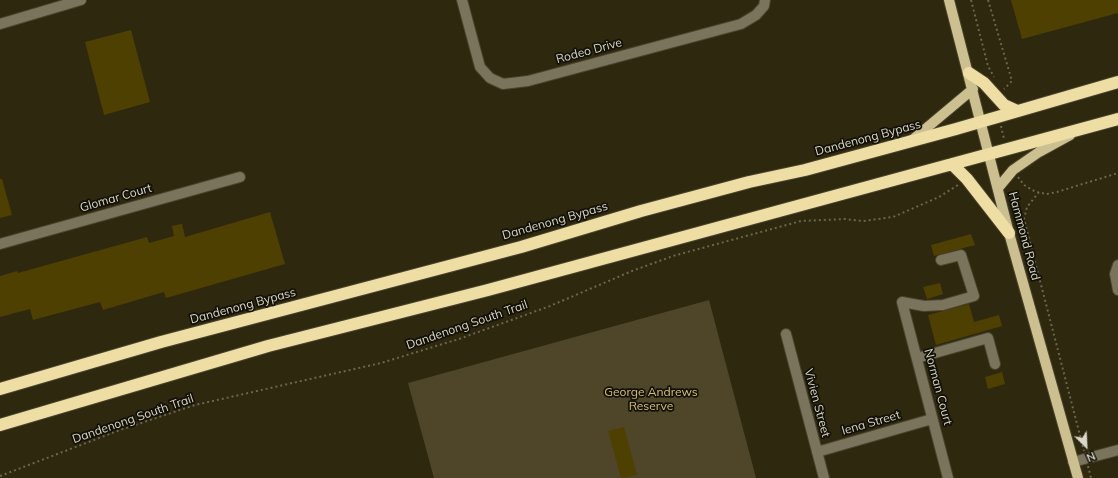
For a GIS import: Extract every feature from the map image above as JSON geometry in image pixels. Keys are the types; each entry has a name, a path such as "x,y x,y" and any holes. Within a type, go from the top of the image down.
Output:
{"highway":[{"path":"969,73 984,83 1004,105 1017,111"},
{"name":"Dandenong Bypass","path":"0,389 161,342 521,247 648,209 749,182 805,170 981,122 1118,82"},
{"path":"0,425 268,346 495,288 1118,119"},
{"path":"952,164 967,179 1009,233"}],"main road":[{"name":"Hammond Road","path":"949,0 990,154 1009,233 1078,478"},
{"path":"911,141 973,89"},
{"path":"998,188 1013,170 1078,130"}],"street":[{"path":"0,24 81,0"},
{"name":"Rodeo Drive","path":"462,0 480,67 490,78 503,84 528,81 741,24 756,16 764,6 765,0"},
{"name":"Glomar Court","path":"0,244 240,177"},
{"name":"Norman Court","path":"941,260 961,255 974,296 942,305 924,306 902,302 948,478"},
{"path":"1118,265 1115,274 1118,290"},
{"name":"Vivien Street","path":"786,334 824,478"},
{"path":"917,358 988,338 995,364"},
{"name":"Iena Street","path":"817,452 932,419"},
{"path":"1073,462 1118,450"}],"path":[{"path":"970,0 988,66 996,81"},
{"path":"988,0 1012,81 1003,89 1000,85"},
{"path":"1057,192 1118,173"},
{"path":"1039,192 1027,207 1024,219 1091,478"},
{"name":"Dandenong South Trail","path":"0,476 120,430 183,409 380,363 460,340 536,312 632,271 673,256 801,221 845,219 863,221 893,217 939,197"}],"green space":[{"name":"George Andrews Reserve","path":"709,300 756,478 434,478 408,383"}],"building":[{"path":"1011,0 1118,0 1118,13 1022,39"},
{"path":"131,30 150,102 104,115 85,42"},
{"path":"0,179 2,179 12,215 0,218"},
{"path":"270,212 285,264 166,298 164,292 103,310 100,302 33,320 30,309 0,317 0,276 17,271 18,273 147,237 149,243 174,236 172,226 182,224 185,237"},
{"path":"971,234 975,245 934,256 931,245"},
{"path":"940,283 943,294 927,299 923,287"},
{"path":"969,304 974,322 999,315 1002,326 936,345 928,315"},
{"path":"1002,372 1005,384 988,389 985,377"},
{"path":"624,427 637,475 621,478 608,431"}]}
